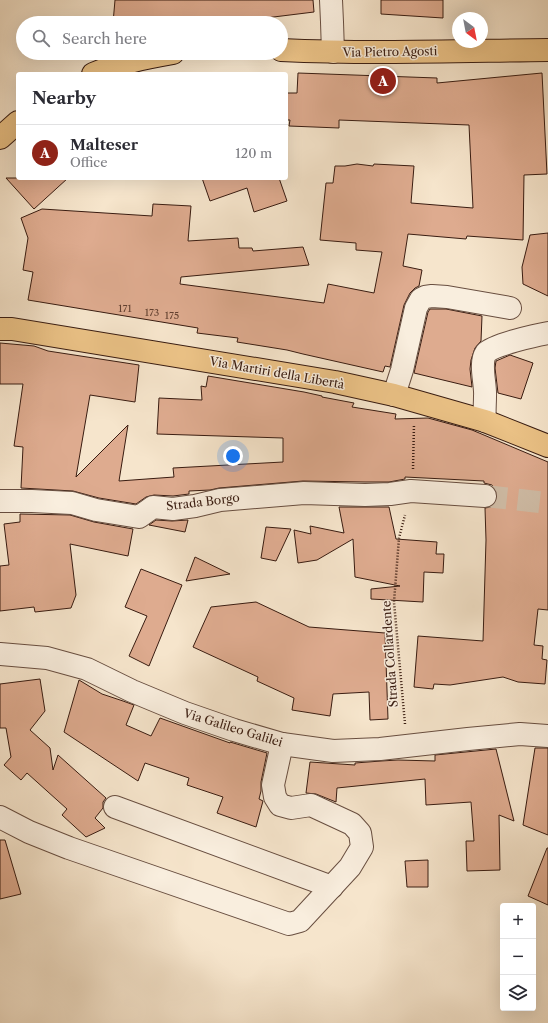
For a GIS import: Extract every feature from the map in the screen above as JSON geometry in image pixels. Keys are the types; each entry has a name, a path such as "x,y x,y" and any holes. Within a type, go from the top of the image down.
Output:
{"main road":[{"name":"Via Pietro Agosti","path":"288,50 333,52 548,50"},
{"path":"98,72 136,60"},
{"path":"0,138 16,124"},
{"name":"Via Martiri della Libertà","path":"0,329 12,329 335,382 420,402 484,421 548,446"}],"street":[{"path":"331,0 333,52"},
{"path":"394,396 402,370 416,308 421,299 432,296 447,297 510,308"},
{"path":"484,421 485,385 483,371 486,353 510,343 548,333"},
{"name":"Strada Borgo","path":"0,501 72,503 96,510 139,517 153,507 173,509 226,499 304,493 365,495 411,491 484,496"},
{"name":"Via Galileo Galilei","path":"0,654 47,658 87,669 132,691 185,713 234,730 282,744 333,751 380,749 520,734 548,736"},
{"path":"0,817 29,832 69,848 289,924 300,921 350,868 362,847 360,833 352,824 311,805 291,808 280,805 275,796 273,785 282,744"},
{"path":"115,807 332,887"}],"path":[{"path":"411,491 413,474 414,417 420,402"},
{"name":"Strada Collardente","path":"407,746 394,602 399,538 411,491"}],"building":[{"path":"115,0 313,0 314,12 282,16 114,16"},
{"path":"381,0 443,0 443,18 381,14"},
{"path":"298,73 437,78 437,83 542,73 547,174 524,175 523,240 467,236 466,239 408,234 403,266 422,270 419,286 410,293 404,305 390,367 385,366 383,372 287,350 237,342 238,338 197,333 198,328 28,300 33,272 23,270 28,238 21,218 42,209 152,216 153,204 191,206 188,241 238,238 239,248 252,248 253,251 303,247 309,265 181,277 180,284 324,303 328,284 374,293 382,252 356,250 356,243 320,240 326,183 333,183 335,166 357,164 373,166 374,164 414,166 411,203 473,208 469,125 339,120 339,128 289,126 288,93 297,93"},
{"path":"6,178 16,178 16,180 66,180 34,209"},
{"path":"203,180 280,180 287,201 254,212 247,188 210,201"},
{"path":"548,233 548,296 523,284 522,267 530,235"},
{"path":"430,309 446,309 482,316 481,341 475,348 471,360 470,369 472,387 414,373 428,312"},
{"path":"0,343 34,346 48,351 139,365 135,402 90,395 76,477 128,425 119,481 174,477 173,468 283,462 283,438 157,434 159,398 202,400 201,386 206,387 208,376 304,392 354,403 352,407 396,414 395,419 428,418 472,430 548,462 548,610 538,609 534,645 543,646 542,659 547,660 545,684 518,682 503,677 450,685 434,684 433,689 414,687 418,636 483,641 486,540 485,508 491,507 495,503 497,496 496,490 492,485 484,483 484,481 405,477 405,479 389,482 303,481 189,491 189,494 173,496 154,495 146,497 136,504 99,498 73,491 21,488 23,447 14,446 23,384 0,384"},
{"path":"510,355 533,363 521,399 498,393 495,368 496,361"},
{"path":"339,507 389,507 396,539 437,542 436,554 444,554 443,573 424,572 423,602 371,599 371,589 400,586 355,577 353,539 317,560 298,563 294,530 311,534 310,526 344,533"},
{"path":"20,514 70,515 94,522 133,529 128,556 70,544 76,595 71,608 35,612 34,607 0,611 0,566 9,565 4,524 20,522"},
{"path":"156,520 188,520 185,532 149,525"},
{"path":"266,527 291,529 276,561 261,558"},
{"path":"195,557 230,574 186,581"},
{"path":"141,569 182,585 149,666 129,656 147,616 125,607"},
{"path":"256,602 309,627 385,633 388,719 370,720 369,692 333,694 330,716 292,710 294,698 257,681 258,677 193,647 211,607"},
{"path":"40,679 45,711 30,730 50,748 53,770 58,755 106,798 103,802 103,808 95,818 105,828 86,837 62,815 67,809 27,773 21,780 4,765 11,757 6,728 0,728 0,684"},
{"path":"79,680 102,694 134,705 126,725 151,736 160,718 230,743 267,753 259,799 263,801 256,827 217,813 223,797 187,785 189,778 145,763 138,781 64,732"},
{"path":"535,748 548,748 548,835 523,825"},
{"path":"496,749 514,821 499,815 500,870 467,871 466,841 474,841 471,802 426,805 425,779 337,788 336,802 316,794 306,793 310,762 355,765 355,763 398,760 435,761 435,755"},
{"path":"0,840 5,840 21,894 0,899"},
{"path":"548,848 548,905 528,896"},
{"path":"428,860 428,887 407,887 405,861"}],"tunnel":[{"path":"485,496 548,503"}],"place":[{"name":"Malteser","path":"383,81"}]}
